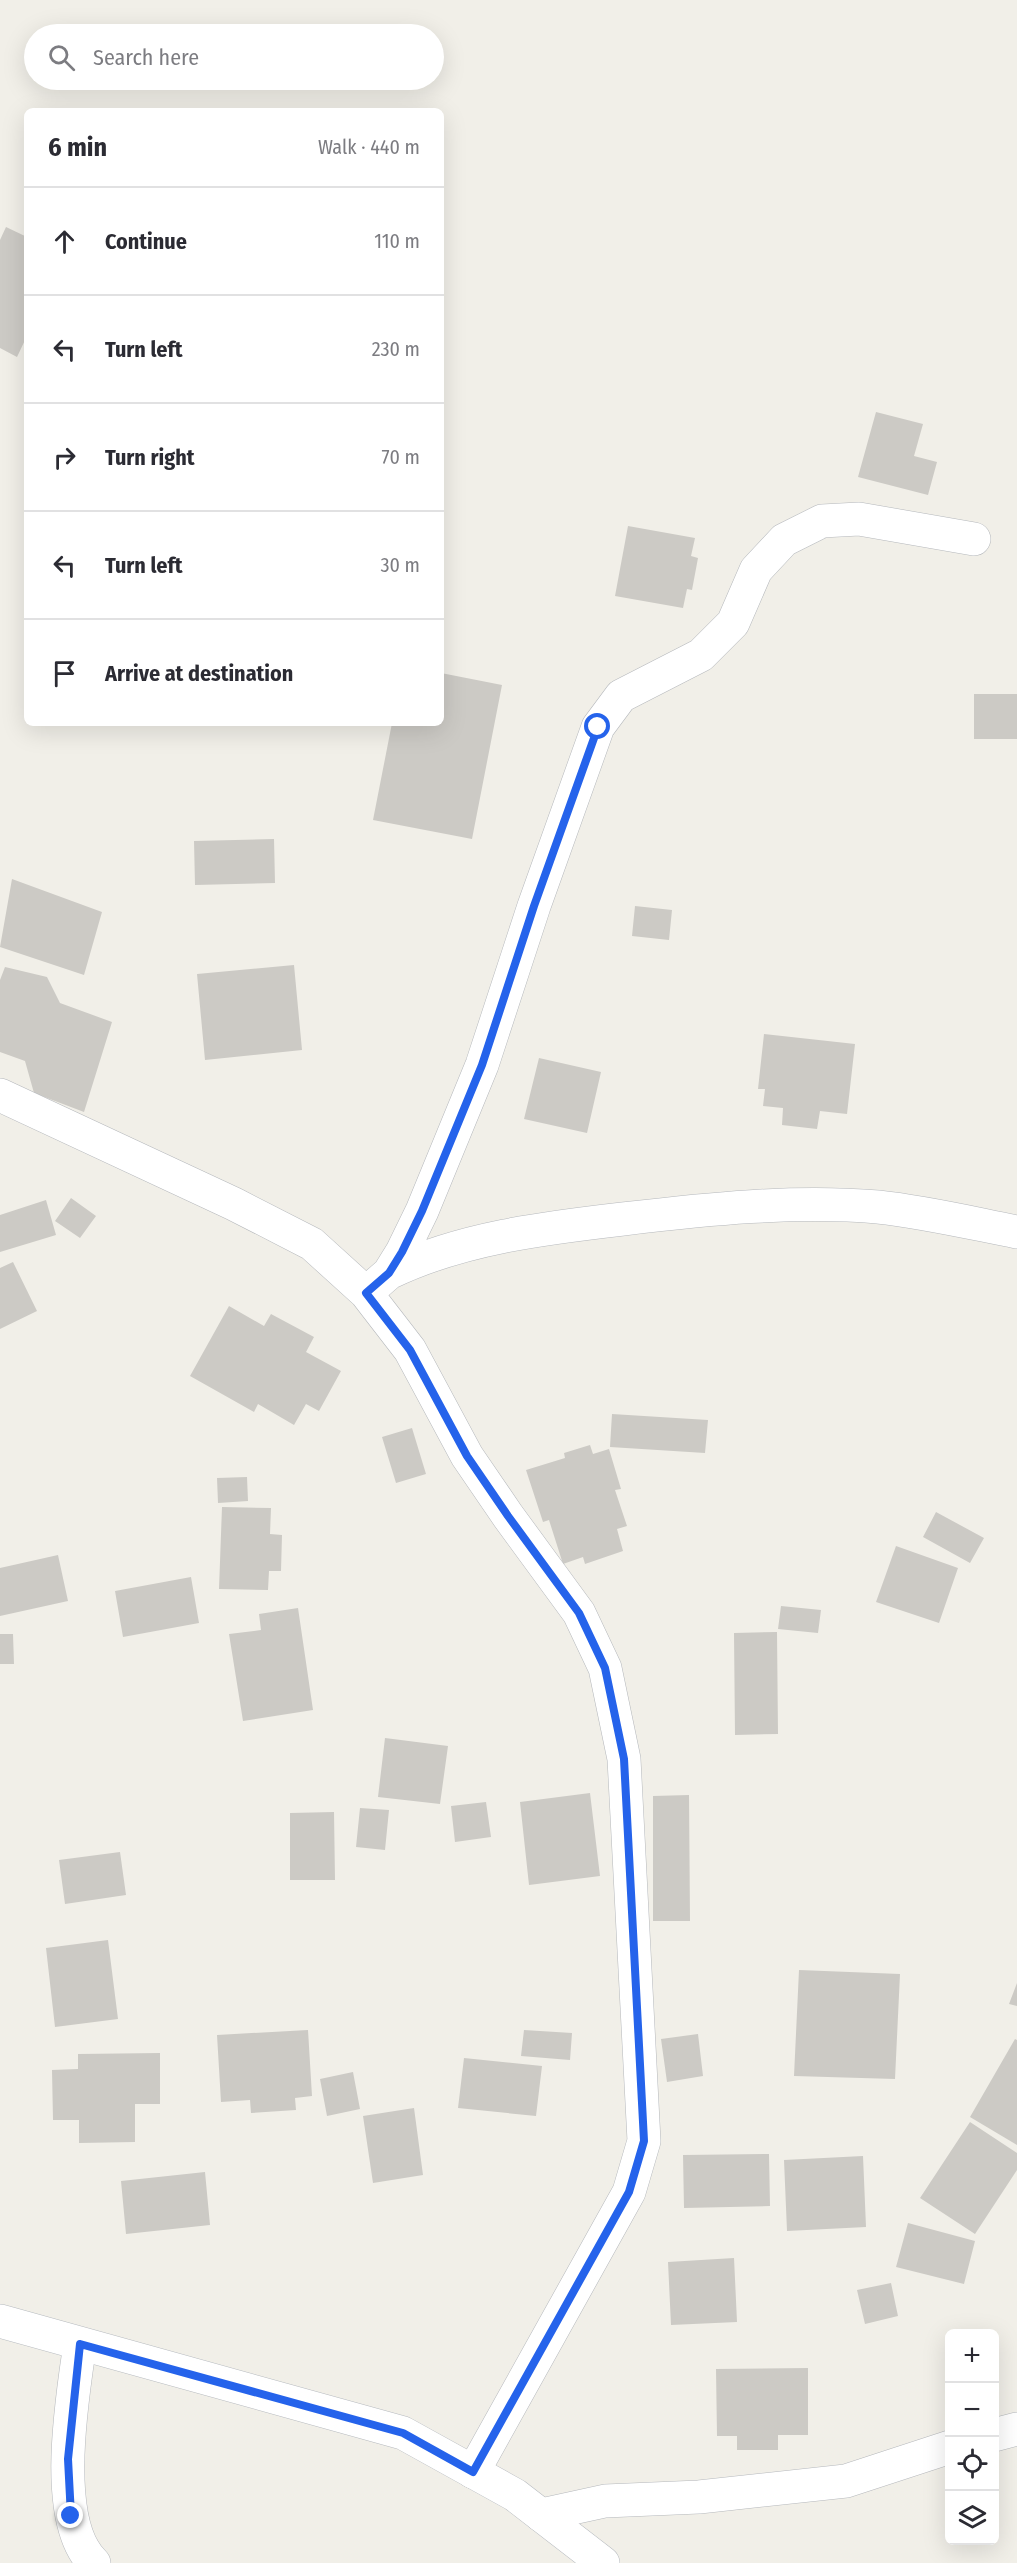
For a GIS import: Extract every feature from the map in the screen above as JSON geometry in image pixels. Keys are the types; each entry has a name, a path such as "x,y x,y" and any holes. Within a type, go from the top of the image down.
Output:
{"street":[{"path":"377,1283 402,1252 422,1211 482,1065 534,906 598,727 621,696 701,655 733,623 756,570 784,540 822,521 859,519 974,539"},
{"path":"0,1095 234,1204 312,1244 377,1283 467,1456 579,1613 605,1668 624,1759 644,2141 629,2192 473,2472"},
{"path":"377,1283 415,1260 543,1228 671,1213 795,1204 878,1208 1017,1232"},
{"path":"0,2321 403,2433 515,2495 603,2563"},
{"path":"80,2344 68,2459 70,2505 71,2516 86,2555 94,2563"},
{"path":"999,2434 1017,2429"},
{"path":"541,2515 604,2501 699,2497 846,2481 945,2449"}],"building":[{"path":"6,227 24,236 24,342 17,357 0,348 0,240"},
{"path":"876,412 923,424 914,456 937,462 928,495 858,477"},
{"path":"628,526 695,538 691,556 698,558 692,590 687,589 683,608 615,596"},
{"path":"444,674 502,685 472,839 373,820 391,726 444,726"},
{"path":"974,694 1017,694 1017,739 974,739"},
{"path":"274,839 275,883 195,885 194,841"},
{"path":"12,879 102,912 84,975 0,947"},
{"path":"635,906 672,910 669,940 632,936"},
{"path":"294,965 302,1050 205,1060 197,974"},
{"path":"5,967 47,977 60,1003 112,1022 84,1112 34,1093 25,1061 0,1052 0,980"},
{"path":"764,1034 855,1044 847,1114 820,1111 817,1129 782,1125 783,1108 763,1106 765,1089 758,1089"},
{"path":"539,1058 601,1072 587,1133 524,1119"},
{"path":"71,1198 96,1216 80,1238 55,1221"},
{"path":"46,1200 56,1235 0,1252 0,1215"},
{"path":"13,1262 37,1311 0,1329 0,1268"},
{"path":"229,1306 264,1326 271,1314 314,1337 306,1352 341,1371 319,1411 306,1404 294,1425 258,1404 254,1412 190,1376"},
{"path":"612,1414 708,1420 705,1453 610,1447"},
{"path":"412,1428 426,1474 396,1483 382,1437"},
{"path":"590,1445 593,1454 609,1449 621,1489 615,1490 627,1526 617,1529 623,1551 585,1564 583,1557 563,1564 549,1520 543,1522 526,1470 565,1458 564,1453"},
{"path":"247,1477 248,1501 218,1503 217,1478"},
{"path":"222,1507 271,1508 270,1534 282,1535 281,1571 269,1571 268,1590 219,1589"},
{"path":"936,1512 984,1538 970,1563 923,1537"},
{"path":"896,1546 958,1568 939,1623 876,1602"},
{"path":"58,1555 68,1601 0,1616 0,1568"},
{"path":"191,1577 199,1623 123,1637 115,1591"},
{"path":"781,1606 821,1610 818,1633 778,1629"},
{"path":"298,1608 313,1710 243,1721 229,1634 261,1630 259,1614"},
{"path":"777,1632 778,1734 735,1735 734,1633"},
{"path":"0,1634 13,1634 14,1664 0,1664"},
{"path":"385,1738 448,1746 440,1804 378,1797"},
{"path":"590,1793 600,1876 529,1885 520,1802"},
{"path":"689,1795 690,1921 653,1921 653,1796"},
{"path":"486,1802 491,1837 455,1842 451,1806"},
{"path":"360,1808 389,1810 385,1850 356,1847"},
{"path":"334,1812 335,1880 290,1880 290,1813"},
{"path":"120,1852 126,1895 65,1904 59,1860"},
{"path":"108,1940 118,2019 55,2027 46,1948"},
{"path":"799,1970 900,1974 895,2079 794,2076"},
{"path":"1017,1983 1017,2006 1009,2004"},
{"path":"308,2030 312,2096 295,2098 296,2110 251,2113 250,2100 221,2102 217,2035"},
{"path":"524,2030 572,2033 570,2060 521,2056"},
{"path":"698,2034 703,2076 667,2082 661,2039"},
{"path":"1015,2039 1017,2040 1017,2145 970,2117"},
{"path":"160,2053 160,2104 135,2104 135,2142 79,2143 79,2120 53,2120 52,2070 78,2069 78,2054"},
{"path":"464,2058 542,2066 536,2116 458,2108"},
{"path":"353,2072 360,2109 327,2116 320,2079"},
{"path":"414,2108 423,2175 373,2183 363,2116"},
{"path":"970,2122 1017,2153 1017,2170 975,2234 920,2198"},
{"path":"769,2154 770,2206 684,2208 683,2155"},
{"path":"863,2156 866,2227 787,2231 784,2160"},
{"path":"205,2172 210,2225 126,2234 121,2181"},
{"path":"908,2223 975,2241 964,2284 896,2267"},
{"path":"734,2258 737,2322 671,2325 668,2262"},
{"path":"891,2283 898,2316 865,2324 857,2290"},
{"path":"808,2368 808,2435 778,2435 778,2450 737,2450 737,2436 717,2436 716,2369"}],"route":[{"path":"71,2516 68,2459 72,2397 80,2344 403,2433 473,2472 629,2192 644,2141 624,1759 605,1668 579,1613 467,1456 410,1350 366,1293 389,1273 402,1252 422,1211 482,1065 534,906 598,727"}]}
